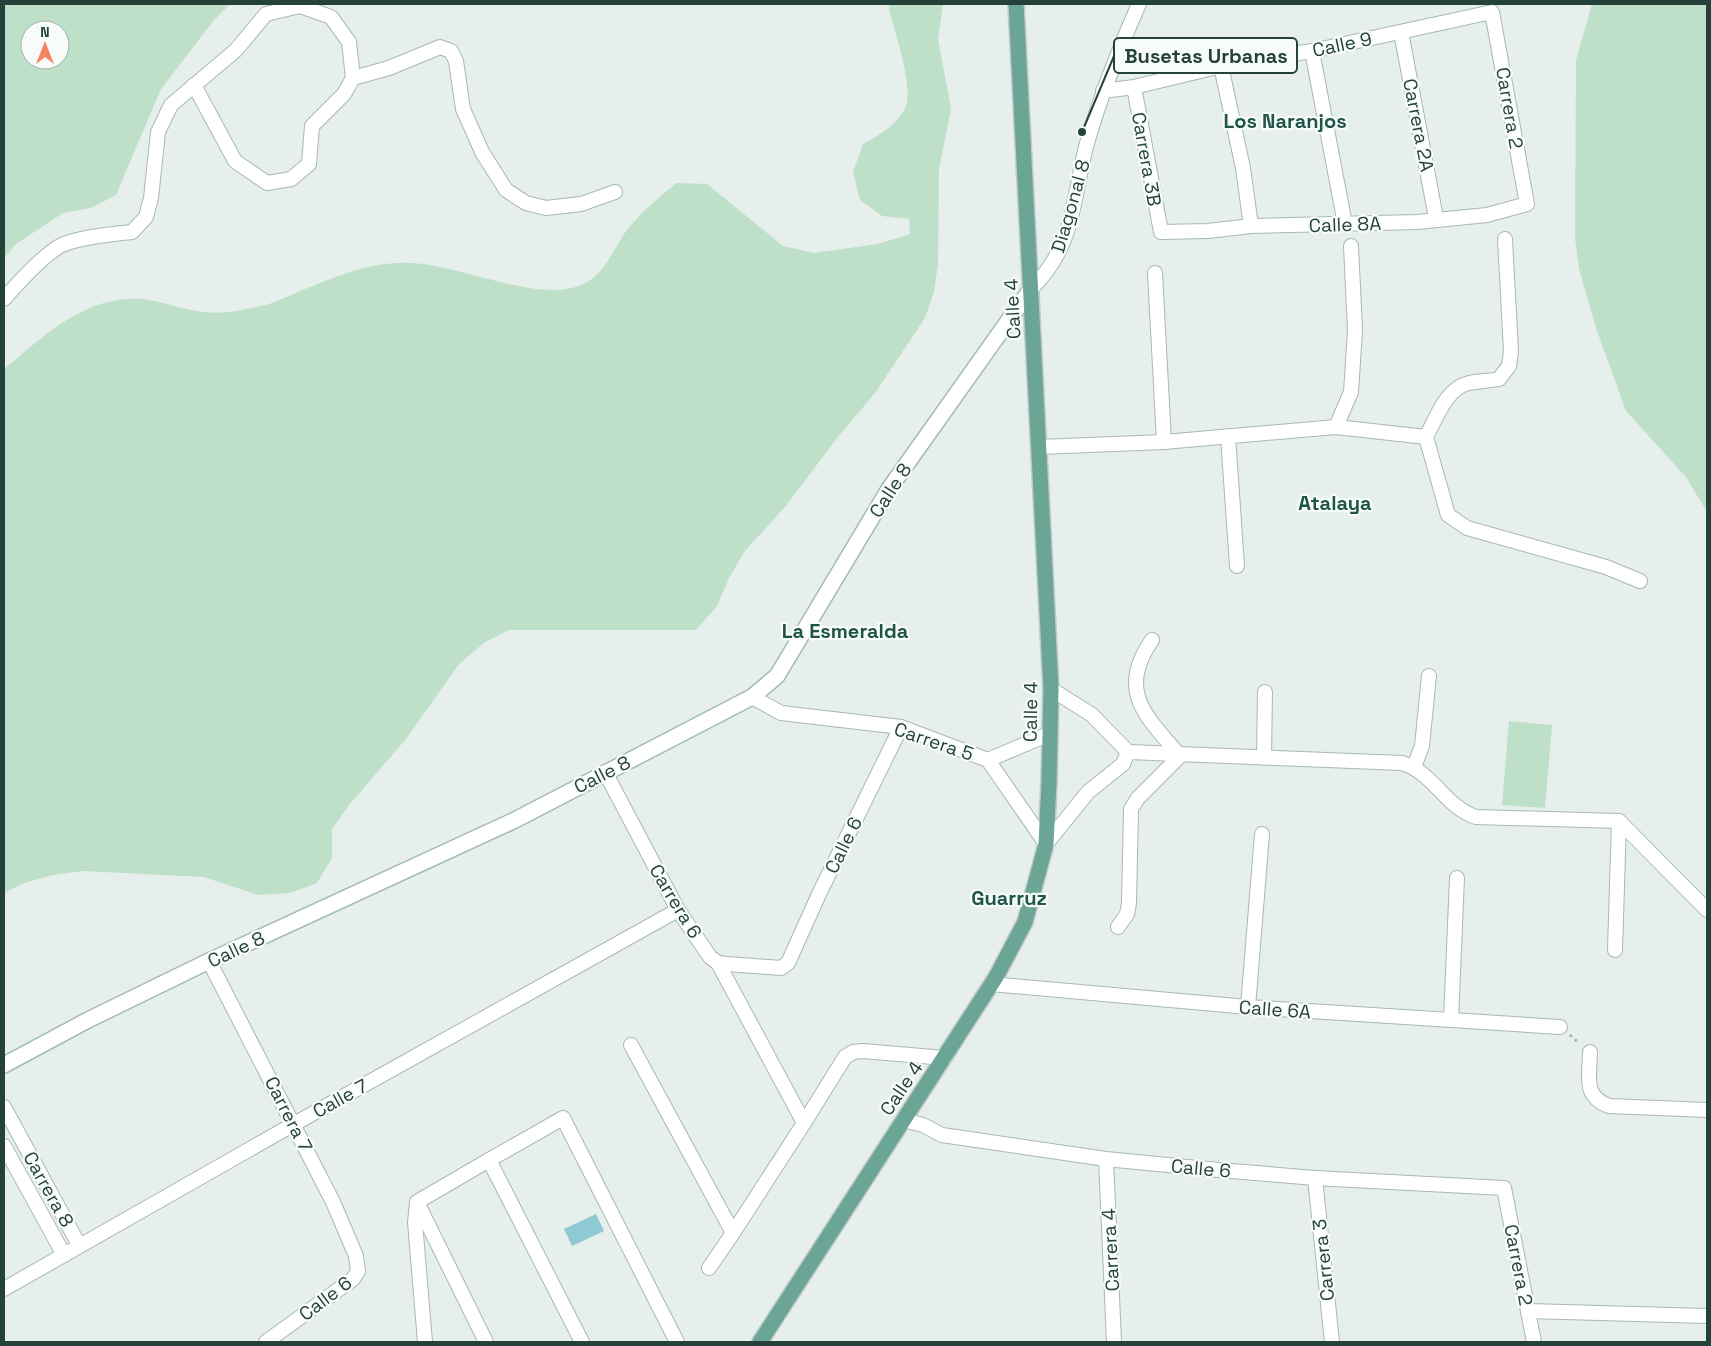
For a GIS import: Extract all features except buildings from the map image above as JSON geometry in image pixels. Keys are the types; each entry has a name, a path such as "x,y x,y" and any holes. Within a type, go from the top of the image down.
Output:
{"main road":[{"name":"Calle 4","path":"760,1342 991,984 1025,922 1046,844 1051,689 1016,4"},
{"name":"Calle 8","path":"4,1065 88,1020 209,961 515,820 752,697 777,676 889,489 1030,289"}],"street":[{"name":"Diagonal 8","path":"1030,289 1047,273 1062,247 1076,196 1087,144 1103,91 1139,4"},
{"path":"4,299 30,272 60,246 102,236 132,232 146,217 151,198 158,132 171,105 194,85 236,50 266,14 300,6 330,16 350,42 353,78 344,94 312,126 309,164 291,179 267,184 235,162 194,85"},
{"name":"Calle 9","path":"1103,91 1134,87 1221,66 1312,51 1492,12"},
{"name":"Carrera 2","path":"1492,12 1527,204"},
{"name":"Carrera 2A","path":"1401,32 1436,218"},
{"path":"353,78 389,68 440,47 451,51 456,61 463,110 482,152 506,190 526,203 546,208 581,204 615,192"},
{"path":"1312,51 1345,224"},
{"path":"1221,66 1243,168 1251,226"},
{"name":"Carrera 3B","path":"1134,87 1161,232"},
{"name":"Calle 8A","path":"1161,232 1208,231 1251,226 1417,222 1436,218 1487,215 1527,204"},
{"path":"1505,239 1511,351 1509,366 1500,379 1467,384 1454,390 1446,399 1426,437 1448,515 1467,528 1606,567 1640,582"},
{"path":"1336,427 1351,392 1355,330 1351,246"},
{"path":"1155,273 1164,442"},
{"path":"1039,447 1164,442 1336,427 1426,437"},
{"path":"1228,436 1237,566"},
{"path":"1152,640 1141,656 1138,670 1138,702 1142,711 1180,756"},
{"path":"1414,767 1422,746 1429,676"},
{"path":"1051,689 1092,715 1128,752 1180,756 1402,763 1414,767 1455,807 1464,813 1476,817 1619,821 1707,910"},
{"path":"1264,758 1265,692"},
{"name":"Carrera 5","path":"752,697 781,713 901,727 988,760 1046,844"},
{"name":"Calle 6","path":"718,963 781,968 788,963 819,894 901,727"},
{"path":"988,760 1049,734"},
{"path":"1046,844 1088,792 1123,764 1128,752"},
{"path":"1118,927 1127,914 1129,903 1130,809 1138,798 1180,756"},
{"name":"Carrera 6","path":"605,772 678,910 710,957 718,963 804,1123"},
{"path":"1615,950 1619,821"},
{"path":"1248,1007 1262,834"},
{"path":"1451,1020 1457,878"},
{"name":"Calle 7","path":"4,1289 294,1124 678,910"},
{"name":"Carrera 7","path":"209,961 333,1202 356,1256 358,1271"},
{"name":"Calle 6A","path":"991,984 1248,1007 1560,1027"},
{"path":"632,1046 734,1233"},
{"path":"709,1268 734,1233 845,1057 854,1052 863,1051 945,1058"},
{"path":"1590,1052 1590,1092 1597,1102 1609,1106 1707,1110"},
{"name":"Carrera 8","path":"4,1107 79,1245"},
{"path":"417,1202 563,1118 677,1342"},
{"name":"Calle 6","path":"902,1120 922,1125 942,1136 1106,1158 1315,1178 1504,1188"},
{"name":"Carrera 8","path":"4,1146 64,1255"},
{"name":"Carrera 4","path":"1106,1158 1114,1342"},
{"path":"489,1160 582,1342"},
{"name":"Carrera 3","path":"1315,1178 1332,1342"},
{"name":"Carrera 2","path":"1504,1188 1534,1342"},
{"path":"417,1202 415,1222 425,1342"},
{"path":"417,1202 486,1342"},
{"name":"Calle 6","path":"266,1342 353,1279 358,1271"},
{"path":"1528,1311 1707,1316"}],"path":[{"path":"1560,1027 1590,1052"}],"green space":[{"path":"4,4 230,4 214,20 161,89 116,195 91,208 63,213 16,244 4,258"},
{"path":"890,4 943,4 938,39 951,109 939,168 938,264 934,292 925,318 875,393 838,437 785,507 744,552 728,580 717,606 696,630 509,630 485,642 459,664 406,739 349,805 332,829 332,858 317,883 290,893 258,895 204,877 83,871 53,875 24,883 4,893 4,369 50,331 67,320 102,304 121,300 149,300 205,312 237,311 270,304 353,271 397,263 431,265 535,289 555,290 572,288 584,284 601,270 632,224 676,183 707,184 783,246 814,253 878,244 910,234 909,219 882,216 860,200 853,172 863,144 882,133 898,119 903,113 908,97 899,44 889,10"},
{"path":"1592,4 1707,4 1707,512 1686,477 1626,411 1596,328 1579,269 1575,238 1576,60"},
{"path":"1509,721 1552,725 1545,808 1502,805"}],"water":[{"path":"596,1214 604,1231 572,1246 564,1229"}],"place":[{"name":"Busetas Urbanas","path":"1082,132"}],"district":[{"name":"Los Naranjos","path":"1285,121"},
{"name":"Atalaya","path":"1335,503"},
{"name":"La Esmeralda","path":"845,631"},
{"name":"Guarruz","path":"1009,898"}]}
